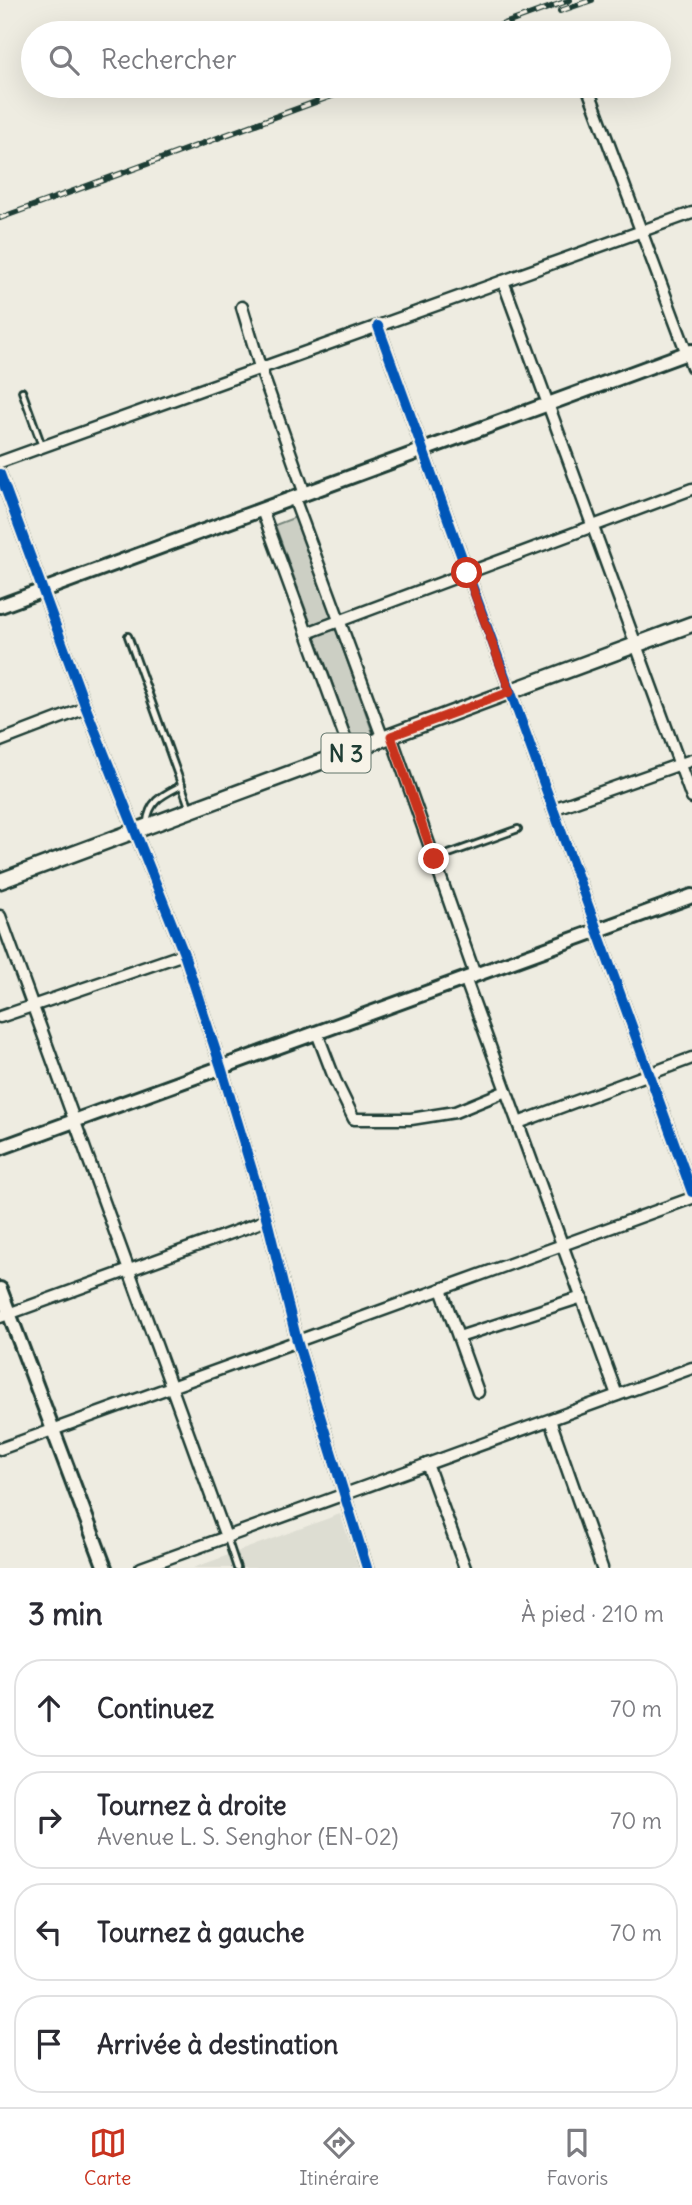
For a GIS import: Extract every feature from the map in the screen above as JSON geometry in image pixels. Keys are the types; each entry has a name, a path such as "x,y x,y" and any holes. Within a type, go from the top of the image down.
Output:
{"main road":[{"name":"N 3","path":"0,881 692,624"}],"street":[{"path":"591,98 640,231 689,352 692,367"},
{"path":"0,462 692,213"},
{"path":"503,281 692,798"},
{"path":"242,307 340,621 434,859 506,1091 617,1395"},
{"path":"378,326 692,1192"},
{"path":"0,606 689,352"},
{"path":"0,474 86,708 141,829 184,954 267,1220 296,1341 367,1568"},
{"path":"307,633 692,489"},
{"path":"262,510 350,751"},
{"path":"0,741 86,708"},
{"path":"553,810 692,760"},
{"path":"0,1148 692,896"},
{"path":"0,916 226,1537"},
{"path":"0,1017 184,954"},
{"path":"317,1033 354,1119 411,1119 455,1112 506,1091"},
{"path":"518,1122 692,1058"},
{"path":"0,1449 692,1198"},
{"path":"5,1315 267,1220"},
{"path":"0,1289 5,1315 53,1430 105,1568"},
{"path":"441,1289 478,1392"},
{"path":"459,1337 582,1297"},
{"path":"141,1568 692,1368"},
{"path":"550,1420 602,1568"},
{"path":"427,1464 465,1568"}],"lane":[{"path":"22,391 43,446"},
{"path":"128,636 191,810"},
{"path":"141,829 158,797 181,785"},
{"path":"434,859 518,829"},
{"path":"226,1537 237,1568"}],"shaded area":[{"path":"296,517 374,736 354,743 275,525"},
{"path":"340,1514 359,1568 193,1568"}],"railway":[{"path":"512,21 570,0"},
{"path":"560,11 592,0"},
{"path":"0,218 326,98"}],"cycle path":[{"path":"378,326 692,1192"},
{"path":"0,474 86,708 184,954 267,1220 297,1341 367,1568"}],"route":[{"path":"434,859 391,736 510,692 467,573"}]}
